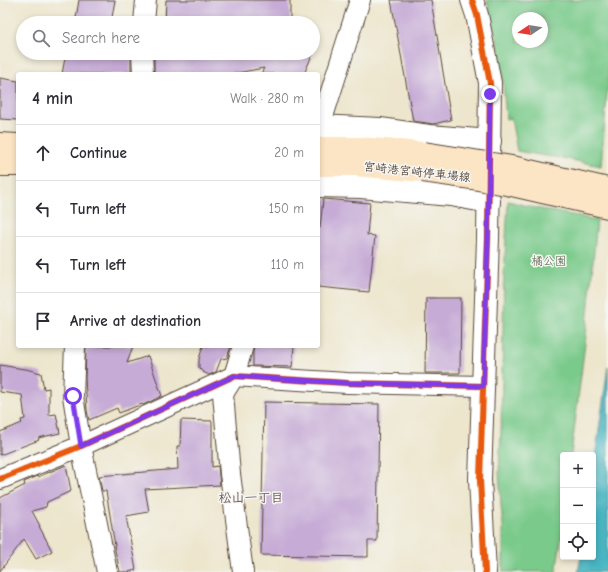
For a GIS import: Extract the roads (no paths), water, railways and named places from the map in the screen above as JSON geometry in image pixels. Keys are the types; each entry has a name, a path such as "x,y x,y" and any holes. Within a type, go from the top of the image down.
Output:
{"main road":[{"name":"宮崎港宮崎停車場線","path":"320,134 357,156 423,171 512,185 608,207"},
{"path":"0,144 16,145"},
{"name":"宮崎港宮崎停車場線","path":"320,165 357,156 424,153 512,167 608,189"},
{"path":"0,165 16,165"}],"street":[{"path":"145,16 146,0"},
{"path":"320,130 360,0"},
{"path":"472,0 477,15 490,83 489,202 480,480 485,572"},
{"path":"142,60 143,72"},
{"path":"320,133 380,129 429,136 490,141"},
{"path":"320,186 361,187 450,195 489,202"},
{"path":"75,348 73,396 81,446 107,572"},
{"path":"242,348 234,376 223,394 230,474 243,572"},
{"path":"0,479 81,446 234,376 347,383 483,386"}],"water":[{"path":"608,367 608,572 578,572 580,560 596,560 596,452"}],"district":[{"name":"松山一丁目","path":"251,497"}],"park label":[{"name":"橘公園","path":"549,261"}]}
